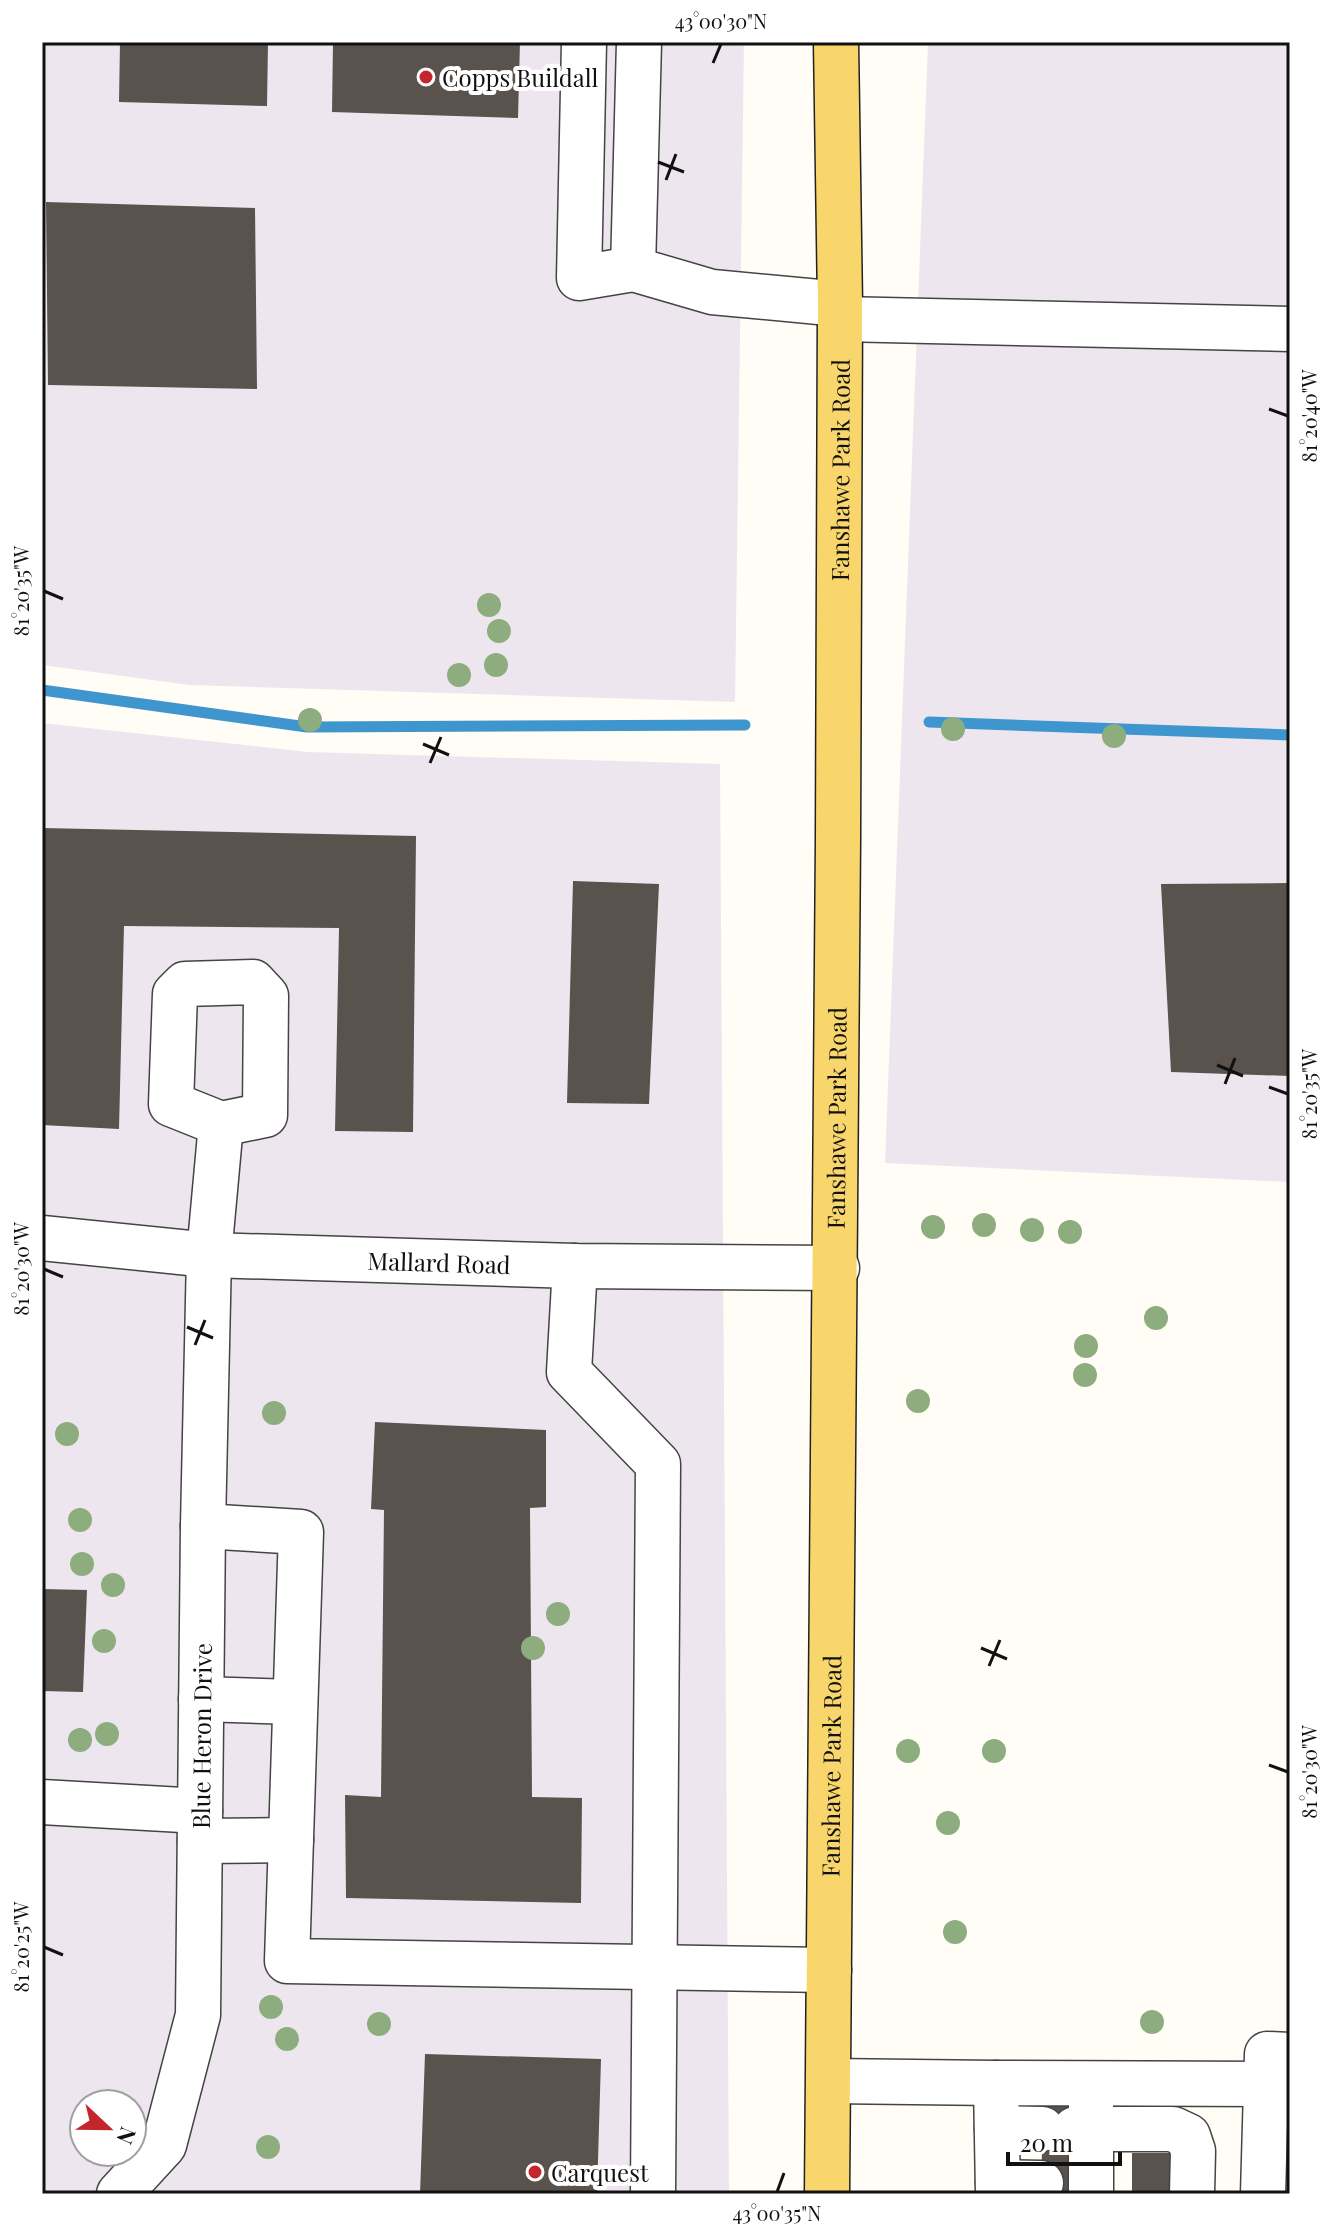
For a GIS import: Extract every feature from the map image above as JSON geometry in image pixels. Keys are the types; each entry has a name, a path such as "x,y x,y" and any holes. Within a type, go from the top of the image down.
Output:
{"main road":[{"name":"Fanshawe Park Road","path":"827,2194 837,1268 840,312 836,42"}],"street":[{"path":"584,42 579,278 633,269 712,292 840,312 1290,329"},
{"path":"633,269 639,42"},
{"name":"Blue Heron Drive","path":"119,2194 164,2145 198,2015 209,1255 221,1124"},
{"name":"Mallard Road","path":"42,1238 209,1255 575,1266 837,1268"},
{"path":"575,1266 569,1372 658,1464 653,2194"},
{"path":"203,1526 301,1532 287,1961 829,1970"},
{"path":"201,1699 295,1702"},
{"path":"42,1802 291,1840"},
{"path":"829,2081 1091,2082 1279,2069 1272,2186"},
{"path":"996,2083 998,2188 1074,2187 1069,2129 1091,2082"},
{"path":"997,2128 1173,2129 1188,2136 1193,2151 1192,2194"}],"shaded area":[{"path":"42,42 744,42 735,702 189,685 42,665"},
{"path":"928,42 1290,42 1290,1182 885,1163"},
{"path":"42,723 308,752 720,764 729,2194 42,2194"}],"building":[{"path":"120,42 268,42 267,106 119,102"},
{"name":"Copps Buildall","path":"333,42 520,42 518,118 332,112"},
{"path":"46,202 255,208 257,389 48,385"},
{"path":"42,828 416,836 413,1132 335,1131 339,928 124,926 119,1129 42,1125"},
{"path":"573,881 659,884 649,1104 567,1103"},
{"path":"1290,883 1290,1076 1171,1072 1161,884"},
{"path":"375,1422 546,1430 546,1507 530,1508 532,1797 582,1798 581,1903 346,1898 345,1795 381,1797 384,1510 371,1509"},
{"path":"42,1589 87,1590 83,1692 42,1691"},
{"path":"425,2054 601,2059 597,2194 420,2194"},
{"path":"1043,2103 1076,2103 1073,2194 1041,2194"},
{"path":"1132,2153 1175,2153 1175,2194 1132,2194"}],"waterway":[{"path":"42,690 307,727 745,725"},
{"path":"929,722 1290,735"}],"place":[{"name":"Copps Buildall","path":"426,77"},
{"name":"Carquest","path":"535,2172"}]}
